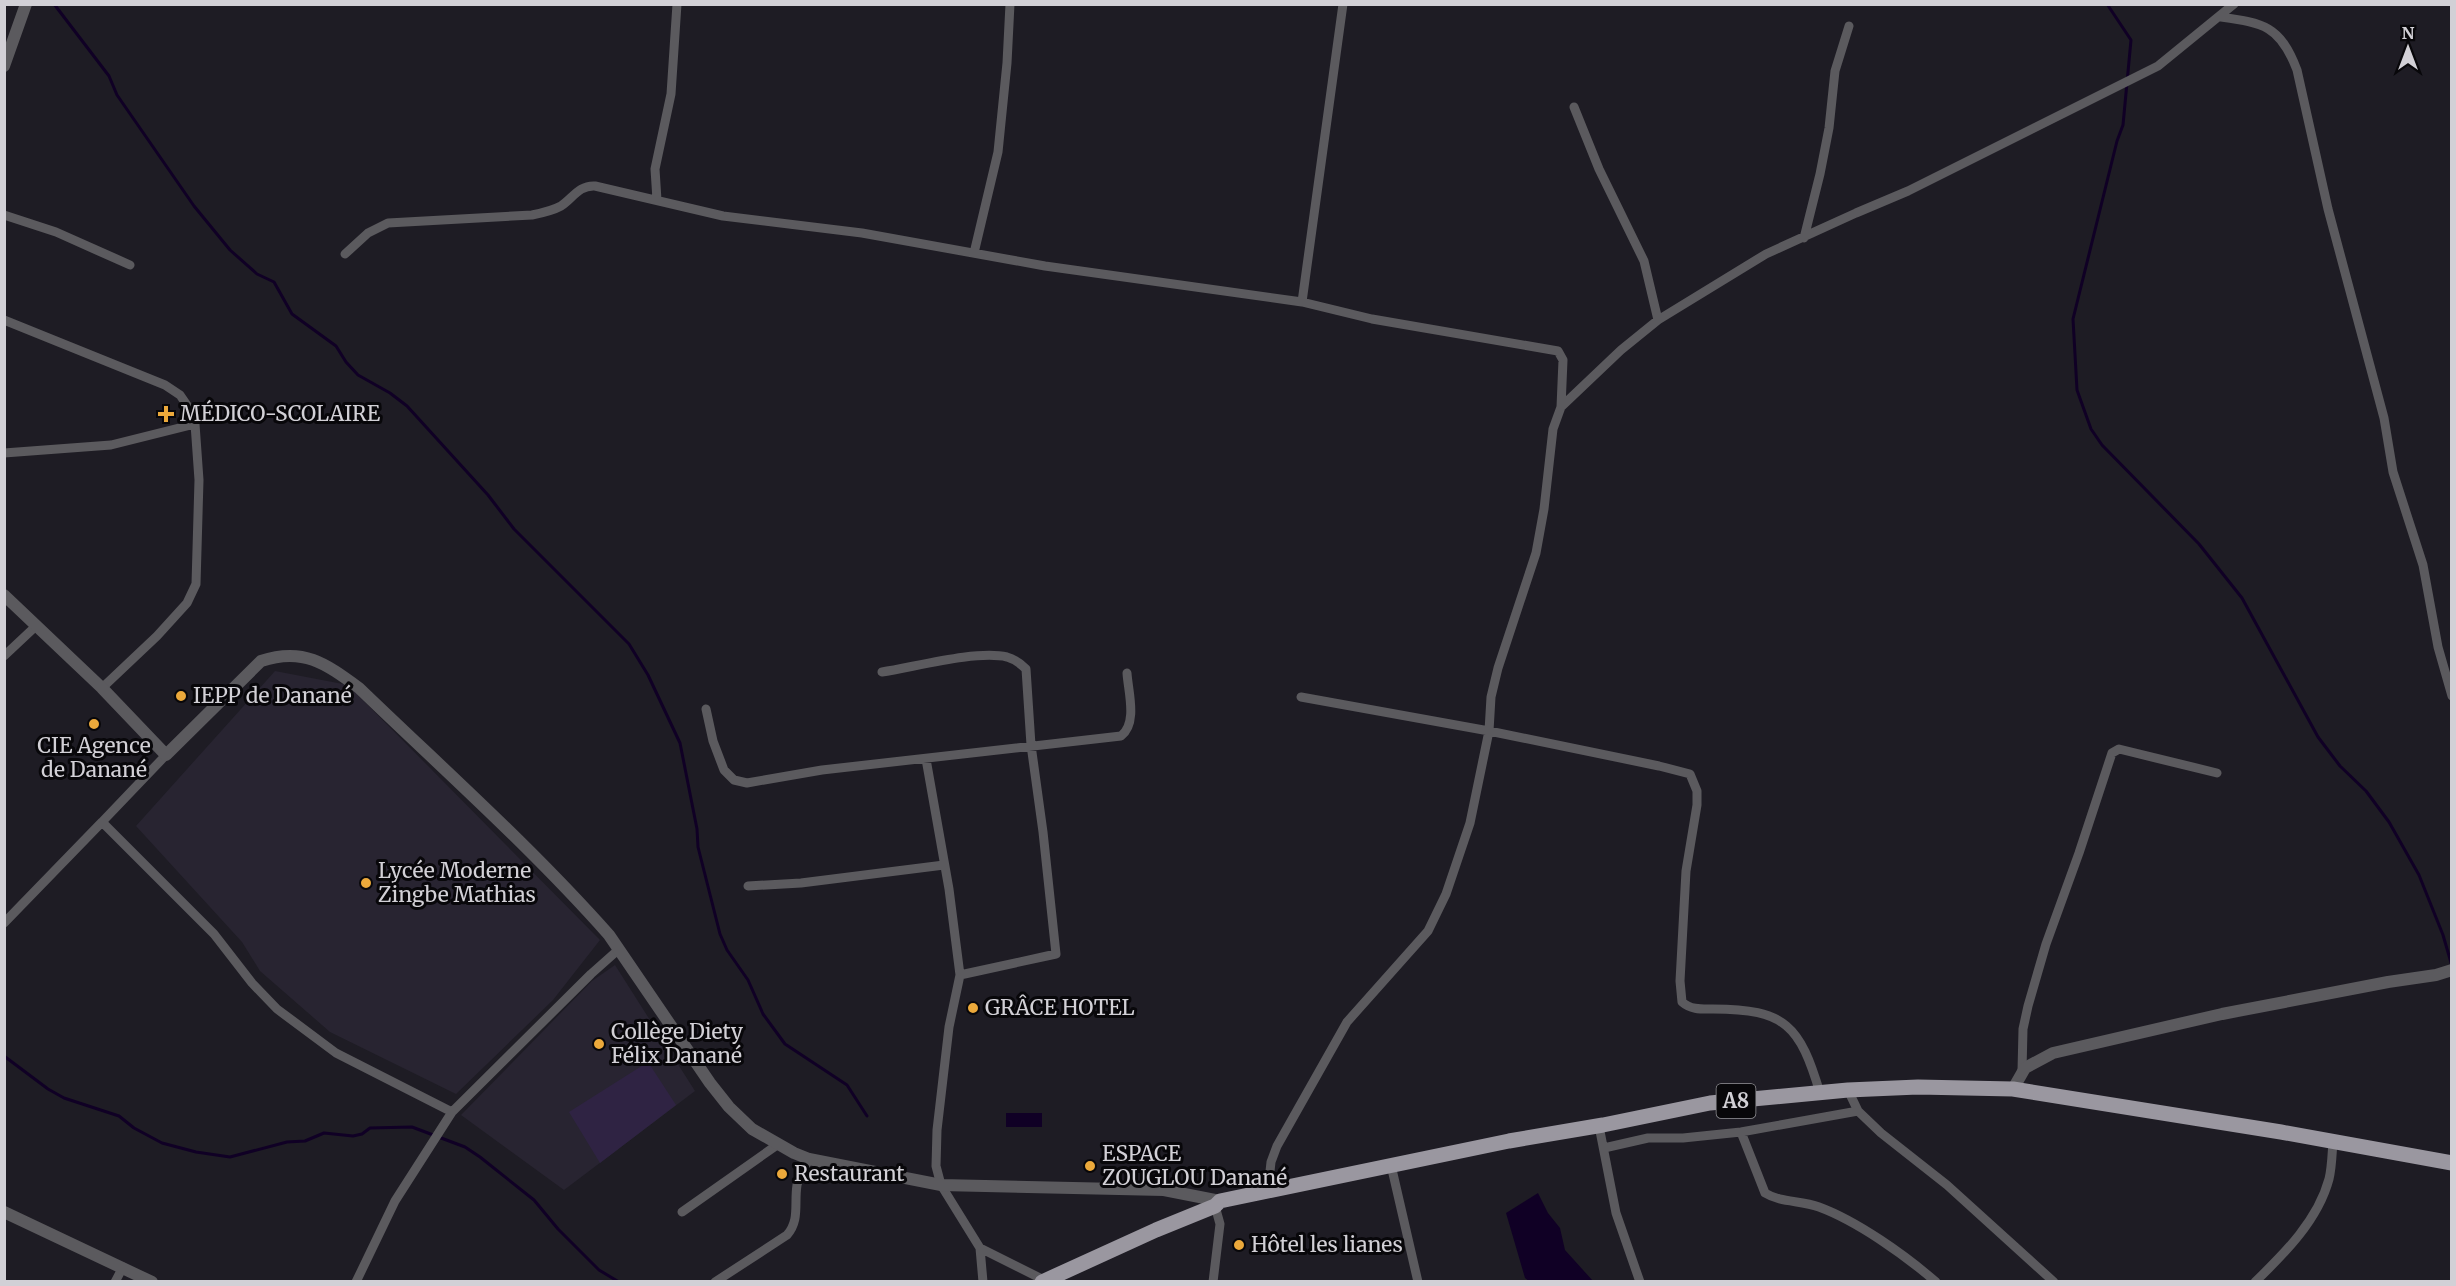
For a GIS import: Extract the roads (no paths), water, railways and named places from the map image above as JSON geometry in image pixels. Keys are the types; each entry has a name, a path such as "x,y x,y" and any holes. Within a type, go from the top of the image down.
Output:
{"main road":[{"name":"A8","path":"1046,1281 1218,1203 1268,1190 1710,1103 1848,1090 1918,1087 2013,1089 2333,1141 2451,1163"}],"street":[{"path":"4,66 26,4"},
{"path":"657,200 655,177 674,76 677,4"},
{"path":"974,253 998,152 1010,4"},
{"path":"1302,302 1343,4"},
{"path":"1561,407 1628,343 1658,320 1766,254 1908,191 2158,66 2234,4"},
{"path":"2220,17 2258,22 2266,27 2289,50 2296,69 2328,209 2384,418 2393,472 2423,565 2438,647 2451,696"},
{"path":"1804,238 1827,138 1835,71 1849,26"},
{"path":"1574,107 1599,169 1644,261 1658,320"},
{"path":"345,254 375,228 388,223 532,215 563,205 580,189 589,186 723,216 862,233 1045,266 1302,302 1371,319 1558,351 1563,360 1561,407 1553,429 1544,509 1536,553 1493,686 1489,731 1470,823 1436,918 1420,941 1347,1022 1276,1146 1271,1162 1268,1190"},
{"path":"4,215 56,232 130,265"},
{"path":"4,320 165,385 180,395 191,411 195,424 199,480 198,571 193,593 158,636 102,688"},
{"path":"4,453 111,445 195,424"},
{"path":"4,595 102,688 166,755"},
{"path":"4,656 36,626"},
{"path":"4,923 166,755 261,662 281,654 316,661 339,672 367,696 552,874 609,935 710,1083 752,1129 777,1145 809,1159 941,1185 1164,1190 1218,1203 1220,1224 1213,1281"},
{"path":"882,672 994,656 1012,659 1026,669 1030,745 1043,832 1056,954 960,975"},
{"path":"706,709 713,741 727,775 740,783 760,783 822,770 1121,736 1126,732 1130,721 1127,673"},
{"path":"1301,697 1489,731 1690,774 1697,791 1697,805 1686,871 1680,981 1682,1002 1687,1007 1696,1009 1746,1010 1776,1019 1790,1028 1802,1043 1810,1059 1820,1093"},
{"path":"2013,1089 2022,1071 2023,1029 2046,944 2112,753 2119,749 2217,773"},
{"path":"926,759 960,975 949,1027 937,1130 936,1166 941,1185 980,1248 983,1281"},
{"path":"102,822 214,934 262,995 277,1009 345,1058 452,1113"},
{"path":"748,886 801,883 944,865"},
{"path":"356,1281 396,1201 452,1113 618,950"},
{"path":"2022,1071 2036,1061 2074,1048 2222,1014 2436,975 2451,970"},
{"path":"1848,1090 1858,1111 1881,1133 1947,1185 2054,1281"},
{"path":"1604,1148 1648,1138 1683,1138 1741,1132 1858,1111"},
{"path":"1599,1126 1616,1213 1640,1281"},
{"path":"1741,1132 1765,1193 1777,1198 1816,1206 1841,1216 1936,1281"},
{"path":"2255,1281 2292,1246 2320,1201 2329,1179 2333,1141"},
{"path":"682,1212 777,1145"},
{"path":"715,1281 787,1235 794,1228 797,1184 809,1159"},
{"path":"1391,1165 1418,1281 1407,1281"},
{"path":"4,1212 152,1281"},
{"path":"980,1248 1046,1281"},
{"path":"115,1281 123,1267"}],"waterway":[{"path":"54,4 109,76 117,95 194,206 230,250 257,274 274,282 292,314 336,346 358,375 390,393 407,406 488,495 514,529 629,644 648,675 680,743 697,829 698,847 720,934 727,950 748,980 763,1014 785,1044 847,1085 867,1116"},
{"path":"2107,4 2131,40 2123,125 2117,141 2073,319 2077,390 2091,429 2102,445 2199,544 2242,598 2318,737 2340,766 2366,791 2389,822 2419,875 2443,935 2452,966"},
{"path":"4,1056 48,1089 64,1098 119,1116 134,1128 162,1143 196,1152 230,1157 287,1142 305,1141 324,1133 353,1136 362,1134 370,1128 412,1127 465,1147 480,1157 534,1200 558,1229 599,1270 619,1282"}],"place":[{"name":"MÉDICO-SCOLAIRE","path":"166,414"},
{"name":"IEPP de Danané","path":"181,696"},
{"name":"CIE Agence de Danané","path":"94,724"},
{"name":"Lycée Moderne Zingbe Mathias","path":"366,883"},
{"name":"GRÂCE HOTEL","path":"973,1008"},
{"name":"Collège Diety Félix Danané","path":"599,1044"},
{"name":"ESPACE ZOUGLOU Danané","path":"1090,1166"},
{"name":"Restaurant","path":"782,1174"},
{"name":"Hôtel les lianes","path":"1239,1245"}]}
